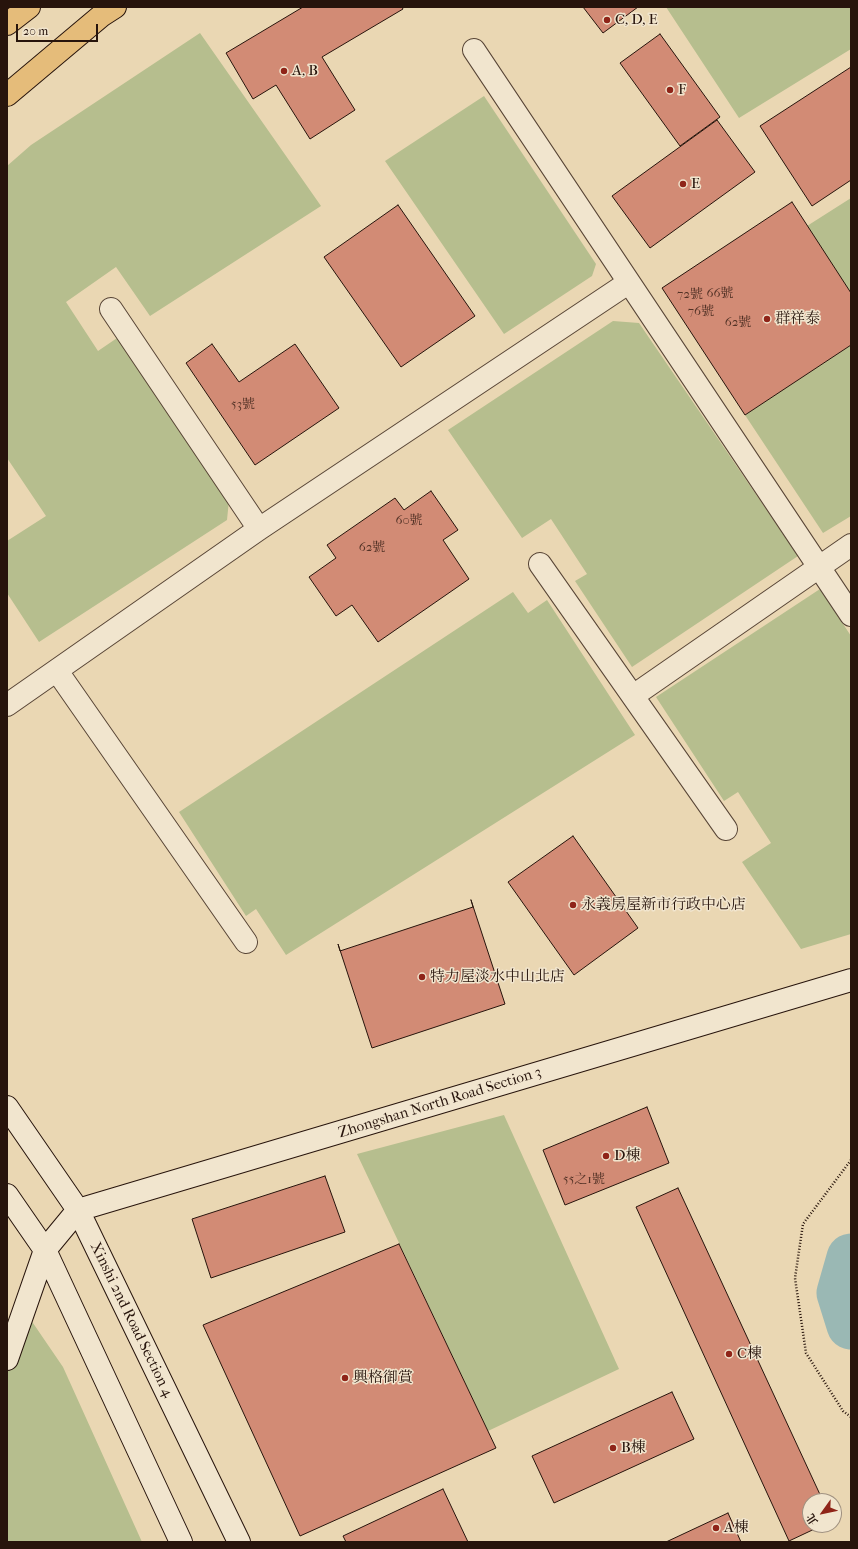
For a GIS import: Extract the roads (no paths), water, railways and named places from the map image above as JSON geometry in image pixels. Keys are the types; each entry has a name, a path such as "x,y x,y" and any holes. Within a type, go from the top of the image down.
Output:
{"main road":[{"path":"7,24 29,7"},
{"path":"7,95 101,16 115,7"}],"street":[{"path":"474,50 628,283 851,614"},
{"path":"7,705 259,529 628,283"},
{"path":"111,309 259,529"},
{"path":"633,696 851,546"},
{"path":"540,564 726,829"},
{"path":"57,671 246,942"},
{"name":"Zhongshan North Road Section 3","path":"78,1210 851,980"},
{"name":"Xinshi 2nd Road Section 4","path":"7,1107 78,1210 239,1542"},
{"path":"7,1195 45,1250 181,1542"},
{"path":"7,1359 45,1250 78,1210"}],"waterway":[{"path":"851,1258 841,1293 851,1325"}],"place":[{"name":"C, D, E","path":"607,20"},
{"name":"A, B","path":"284,71"},
{"name":"F","path":"670,90"},
{"name":"E","path":"683,184"},
{"name":"群祥泰","path":"767,319"},
{"name":"永義房屋新市行政中心店","path":"573,905"},
{"name":"特力屋淡水中山北店","path":"422,977"},
{"name":"D棟","path":"606,1156"},
{"name":"C棟","path":"729,1354"},
{"name":"興格御賞","path":"345,1378"},
{"name":"B棟","path":"613,1448"},
{"name":"A棟","path":"716,1528"}]}
